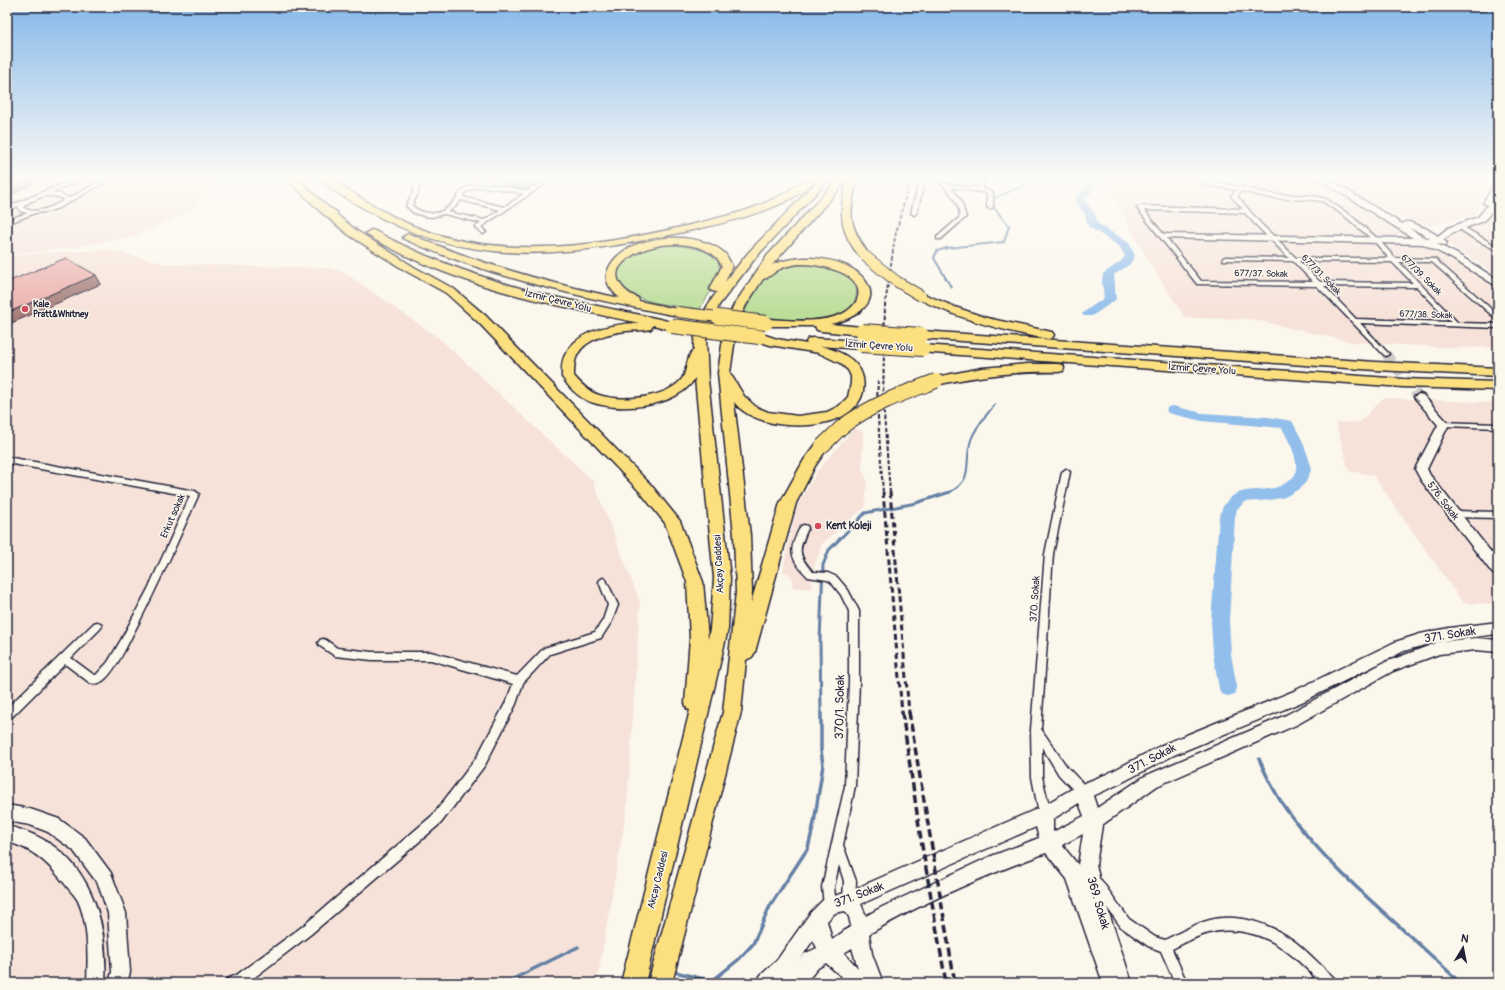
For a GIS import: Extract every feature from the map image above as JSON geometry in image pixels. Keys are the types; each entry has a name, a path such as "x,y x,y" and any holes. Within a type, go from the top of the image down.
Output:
{"highway":[{"path":"344,225 353,233 450,291 477,315 646,489 672,521 695,582 699,638 691,745"},
{"name":"İzmir Çevre Yolu","path":"355,225 411,254 457,272 537,296 672,326 759,337 861,345 1403,383 1498,386"},
{"name":"İzmir Çevre Yolu","path":"384,225 442,253 481,267 582,294 678,312 766,323 862,331 1376,366 1498,372"},
{"path":"406,225 434,237 463,244 494,249 527,250 576,248 628,242 699,225"},
{"name":"Akçay Caddesi","path":"633,983 719,630 722,578 702,380 700,340 713,305 752,255 780,225"},
{"path":"663,977 732,712 735,689 744,592 742,535 724,373 731,324 740,305 771,258 801,225"},
{"path":"847,225 854,241 865,256 896,281 921,296 965,315 1028,332 1197,354"},
{"path":"678,312 631,299 618,290 612,282 611,276 614,266 621,257 634,249 672,241 693,242 716,251 726,260 727,266 715,292 713,305"},
{"path":"740,305 764,275 771,269 787,263 809,261 834,266 850,273 862,283 864,295 863,300 860,306 845,317 817,323 766,323"},
{"path":"672,326 617,328 596,335 581,343 571,356 568,377 576,387 594,398 618,402 643,402 665,396 685,383 693,369 700,340"},
{"path":"724,373 741,402 766,416 789,421 810,420 834,414 853,401 857,390 858,377 856,370 845,360 821,350 780,343 759,337"},
{"path":"735,689 779,530 788,503 822,446 843,427 873,408 901,394 936,381 960,375 1003,369 1054,367 1292,379 1345,379"}],"main road":[{"path":"1398,225 1454,256 1498,284"},
{"path":"1410,225 1439,240 1498,278"},
{"path":"1403,240 1411,233 1452,225"},
{"path":"1163,236 1403,240 1429,243 1439,240 1451,230 1465,225"},
{"path":"1419,397 1444,424"},
{"name":"576. Sokak","path":"1444,424 1421,469 1425,477 1452,514 1497,568"},
{"name":"371. Sokak","path":"767,983 784,967 817,918 830,905 848,901 1045,814 1083,792 1113,779 1168,750 1299,696 1400,646 1449,634 1498,628"},
{"name":"371. Sokak","path":"793,983 811,961 852,937 861,929 886,914 995,863 1049,843 1094,820 1151,781 1292,720 1388,667 1438,648 1476,644 1498,646"},
{"path":"1083,792 1094,820"},
{"path":"7,813 30,817 53,826 79,844 105,879 117,913 120,972 118,983"},
{"path":"1045,814 1044,829 1049,843"},
{"name":"369. Sokak","path":"1094,820 1088,865 1095,898 1123,983"},
{"path":"7,834 35,843 59,861 84,895 94,926 96,983"},
{"name":"369. Sokak","path":"1049,843 1074,874 1112,983"},
{"path":"848,901 857,911 861,929 863,953 874,983"},
{"path":"817,918 820,934 828,952 849,970 857,983"}],"street":[{"path":"480,225 478,227 484,232"},
{"path":"939,238 954,225"},
{"name":"677/37. Sokak","path":"1154,225 1199,283 1418,285"},
{"name":"677/31. Sokak","path":"1260,225 1386,354"},
{"name":"677/39. Sokak","path":"1359,225 1376,240 1393,260 1457,324"},
{"path":"1460,227 1498,249"},
{"path":"1487,243 1498,240"},
{"path":"1225,259 1433,260 1498,318"},
{"name":"677/38. Sokak","path":"1354,321 1498,326"},
{"path":"1444,424 1498,426"},
{"name":"Erkut sokak","path":"7,460 195,494 152,589 111,665 99,679 93,680 65,659"},
{"name":"370. Sokak","path":"1045,814 1037,777 1036,730 1049,554 1066,472"},
{"path":"1452,514 1498,515"},
{"name":"370/1. Sokak","path":"804,528 796,551 798,562 811,575 829,576 839,585 854,611 854,682 850,786 828,887 830,905"},
{"path":"231,983 242,979 307,930 436,819 481,761 512,701 519,681 547,651 598,635 607,621 613,605 603,582"},
{"path":"7,715 97,626"},
{"path":"323,643 334,652 372,656 431,656 519,681"},
{"path":"1036,730 1063,771 1083,792"},
{"path":"838,846 850,881 848,901"},
{"path":"1090,876 1125,924 1152,942 1165,946 1193,932 1217,924 1244,925 1272,933 1295,948 1324,981"},
{"path":"1165,946 1181,983"}],"shaded area":[{"path":"7,225 161,225 134,236 65,249 7,254"},
{"path":"1129,225 1394,225 1402,235 1397,238 1401,243 1429,248 1446,256 1498,287 1498,347 1454,348 1352,342 1251,319 1185,318 1142,250"},
{"path":"1418,225 1430,225 1422,227"},
{"path":"1472,225 1498,225 1498,275 1447,243 1448,236 1456,231"},
{"path":"108,250 169,264 329,268 344,272 440,339 593,481 640,602 627,807 597,983 7,983 7,255"},
{"path":"1383,398 1498,403 1498,604 1463,603 1373,475 1349,471 1336,423 1360,422"},
{"name":"Kent Koleji","path":"854,428 863,432 862,469 867,480 865,507 822,544 814,567 811,589 792,587 793,579 789,574 783,571 796,508 819,469"}],"green space":[{"path":"666,245 691,247 700,250 715,258 719,264 719,272 716,282 700,309 652,302 640,298 621,285 615,275 624,258 650,247"},
{"path":"806,265 832,270 849,278 854,283 857,291 854,303 851,307 837,315 814,320 790,320 743,314 759,286 774,271 787,267"}],"building":[{"path":"66,258 96,275 7,313 7,282"}],"waterway":[{"path":"951,287 934,258 937,251 947,248 1004,242 1008,225"},
{"path":"1088,314 1110,299 1108,281 1109,274 1125,263 1130,256 1125,245 1094,225"},
{"path":"950,492 957,488 965,477 969,448 973,435 995,404"},
{"path":"1173,410 1202,417 1268,421 1287,424 1298,446 1304,465 1301,478 1298,482 1285,491 1270,495 1246,496 1240,498 1235,501 1228,511 1225,528 1225,551 1220,621 1222,654 1228,688"},
{"path":"821,713 820,642 823,565 829,550 865,513 916,503 950,492"},
{"path":"675,972 712,981 738,960 753,944 770,906 808,848 814,823 823,765 821,751 821,713"},
{"path":"1259,759 1280,800 1307,836 1348,880 1460,983"},
{"path":"505,983 578,947"}],"tunnel":[{"path":"1386,354 1419,397"}],"railway":[{"path":"890,493 883,401 885,305 898,225"},
{"path":"878,380 877,402 883,493"},
{"path":"883,492 902,713"},
{"path":"890,492 909,713"},
{"path":"902,712 921,840 946,983"},
{"path":"909,712 955,983"}],"place":[{"name":"Kale Pratt&Whitney","path":"25,309"},
{"name":"Kent Koleji","path":"818,526"}]}
